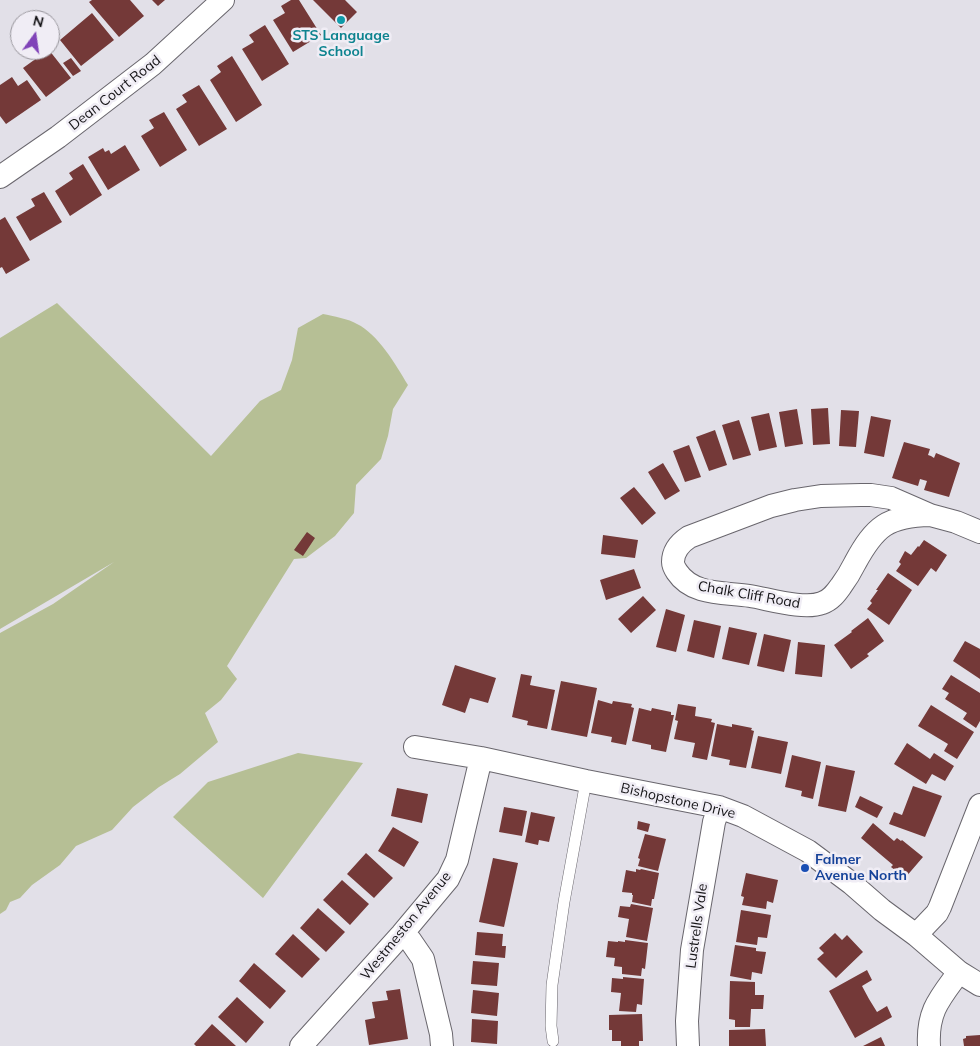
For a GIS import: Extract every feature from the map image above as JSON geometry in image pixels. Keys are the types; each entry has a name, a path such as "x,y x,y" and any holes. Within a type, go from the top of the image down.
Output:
{"street":[{"name":"Dean Court Road","path":"0,177 58,138 153,64 223,0"},
{"name":"Chalk Cliff Road","path":"930,515 900,518 882,527 868,543 847,579 836,593 826,601 815,605 700,589 682,580 673,564 678,546 689,537 771,506 821,496 871,494 891,498 930,515 956,522 980,532"},
{"name":"Bishopstone Drive","path":"415,747 481,758 719,807 744,816 808,851 916,935 959,972 980,985"},
{"name":"Westmeston Avenue","path":"301,1046 402,934 448,879 457,860 481,758"},
{"path":"916,935 937,913 940,907 980,805"},
{"name":"Lustrells Vale","path":"688,1046 687,1020 692,950 714,822 719,807"},
{"path":"402,934 410,940 423,959 441,1034 442,1046"},
{"path":"929,1046 929,1027 932,1013 959,972"}],"lane":[{"path":"553,1041 551,1026 552,984 564,902 586,781"}],"green space":[{"path":"57,303 211,456 260,401 281,390 292,360 298,328 323,314 350,321 365,329 386,351 408,385 393,409 381,459 356,485 354,513 335,536 306,558 294,559 227,666 237,679 221,700 205,713 218,742 180,774 133,807 112,830 76,846 60,865 32,885 20,898 10,902 6,910 0,914 0,633 53,604 114,562 0,629 0,338"},
{"path":"298,753 363,763 263,898 173,817 208,782"}],"building":[{"path":"92,0 130,0 144,16 119,37 89,2"},
{"path":"152,0 165,0 158,6"},
{"path":"291,0 299,0 321,35 293,52 273,20 285,13 281,6"},
{"name":"STS Language School","path":"313,0 345,0 357,12 341,28"},
{"path":"92,13 114,40 81,66 60,40"},
{"path":"265,25 289,64 262,81 242,49 254,42 249,35"},
{"path":"232,56 262,105 236,122 210,80 221,72 217,66"},
{"path":"71,58 81,71 73,76 63,63"},
{"path":"34,60 57,60 71,78 46,97 23,68"},
{"path":"12,77 18,86 27,80 41,100 6,124 0,116 0,85"},
{"path":"199,85 227,129 199,146 176,109 187,102 182,95"},
{"path":"164,112 187,150 160,167 141,136 154,128 149,120"},
{"path":"125,145 140,170 108,190 88,157 103,148 105,152 109,150 111,154"},
{"path":"83,164 102,195 70,216 55,191 73,179 69,173"},
{"path":"44,192 62,222 30,241 16,217 35,206 31,199"},
{"path":"5,217 30,260 6,274 2,267 0,268 0,220"},
{"path":"828,408 830,444 813,445 811,409"},
{"path":"797,409 803,444 785,447 779,412"},
{"path":"841,410 859,411 856,447 839,446"},
{"path":"769,413 777,447 759,451 751,417"},
{"path":"871,416 891,420 884,457 864,453"},
{"path":"739,420 751,455 733,460 722,425"},
{"path":"715,430 727,465 709,471 696,437"},
{"path":"904,442 930,449 928,455 934,458 936,453 960,463 949,497 924,490 927,481 920,479 918,486 892,478"},
{"path":"689,445 701,477 685,482 673,451"},
{"path":"663,463 680,491 665,500 648,472"},
{"path":"634,487 656,513 642,525 620,498"},
{"path":"307,532 315,538 303,556 294,550"},
{"path":"603,535 638,540 635,558 601,554"},
{"path":"924,540 947,555 936,572 931,568 918,586 896,571 901,564 899,562 905,551 911,555"},
{"path":"634,569 641,588 606,600 600,580"},
{"path":"888,573 912,590 889,625 867,609 878,590 876,590"},
{"path":"643,596 656,610 631,633 618,619"},
{"path":"666,609 685,615 676,652 656,647"},
{"path":"868,618 884,641 867,654 869,656 851,669 834,645"},
{"path":"694,620 721,626 714,658 687,651"},
{"path":"729,627 757,633 749,665 722,659"},
{"path":"764,634 791,640 784,672 757,666"},
{"path":"965,641 980,649 980,679 953,661"},
{"path":"798,642 825,645 822,677 795,674"},
{"path":"455,665 496,678 488,703 470,698 465,713 442,705"},
{"path":"521,674 532,676 530,685 555,690 547,729 527,725 528,721 512,717"},
{"path":"951,675 980,693 980,721 976,728 963,719 967,713 945,699 949,693 942,689"},
{"path":"561,681 597,688 587,737 551,730"},
{"path":"598,700 612,704 613,701 632,704 631,707 634,708 626,745 611,742 612,737 591,733"},
{"path":"678,704 696,707 695,716 712,719 711,722 715,723 707,760 692,757 695,743 674,739 678,721 675,720"},
{"path":"931,705 974,732 957,759 944,751 948,744 918,726"},
{"path":"639,708 651,711 652,708 671,712 671,715 674,715 666,752 651,749 651,745 632,741"},
{"path":"717,724 732,727 732,724 752,728 751,730 754,731 746,768 729,765 730,760 711,756"},
{"path":"758,736 788,742 781,774 751,768"},
{"path":"907,743 930,759 934,753 954,766 945,781 932,774 926,784 894,764"},
{"path":"792,755 821,762 813,799 801,796 802,791 785,787"},
{"path":"826,765 855,771 846,812 818,806"},
{"path":"913,786 942,796 925,837 889,824 894,812 902,815"},
{"path":"397,788 428,794 422,823 391,816"},
{"path":"860,796 883,807 877,818 855,807"},
{"path":"504,807 527,811 522,836 499,832"},
{"path":"531,812 555,817 549,842 539,840 538,845 525,842"},
{"path":"638,821 650,824 648,832 637,829"},
{"path":"873,823 894,841 897,838 902,840 923,857 905,878 891,867 893,865 861,838"},
{"path":"393,827 419,842 404,867 378,851"},
{"path":"645,834 666,839 658,871 638,866 640,859 638,858"},
{"path":"366,853 393,878 374,898 347,874"},
{"path":"493,858 518,863 504,927 479,922"},
{"path":"636,869 659,873 651,906 632,902 632,893 622,892 626,870 636,872"},
{"path":"746,873 778,880 773,903 767,901 766,909 742,905 744,897 741,896"},
{"path":"342,880 369,904 350,925 323,900"},
{"path":"631,904 653,908 647,941 626,937 629,919 618,917 620,906 630,907"},
{"path":"318,908 345,932 326,952 300,928"},
{"path":"741,910 771,915 767,938 758,937 757,945 736,942"},
{"path":"477,932 503,934 502,946 506,946 505,958 475,955"},
{"path":"835,933 842,940 847,935 863,952 836,978 817,959 824,953 819,948"},
{"path":"293,934 320,959 302,978 275,954"},
{"path":"625,940 648,943 645,969 642,968 641,976 622,974 622,967 614,966 615,958 606,957 608,941 625,942"},
{"path":"735,945 756,948 756,951 766,952 762,974 752,972 751,980 730,976"},
{"path":"473,961 499,963 497,986 471,984"},
{"path":"254,963 286,991 270,1009 239,981"},
{"path":"867,970 872,980 862,986 877,1012 887,1006 892,1017 855,1038 829,991"},
{"path":"623,977 644,979 642,1005 637,1004 636,1012 619,1011 621,993 611,992 612,978 623,979"},
{"path":"730,981 755,982 755,995 764,995 763,1009 751,1009 750,1027 735,1027 735,1020 729,1019"},
{"path":"400,989 408,1039 369,1045 365,1020 375,1018 372,1002 388,1000 386,991"},
{"path":"473,990 499,993 497,1016 471,1013"},
{"path":"237,997 264,1022 246,1043 218,1017"},
{"path":"642,1014 643,1041 639,1041 639,1046 621,1046 621,1041 612,1041 612,1030 609,1030 609,1015"},
{"path":"472,1019 498,1021 497,1044 471,1042"},
{"path":"212,1024 236,1046 196,1046 194,1044"},
{"path":"765,1029 766,1046 729,1046 729,1030"},
{"path":"980,1035 980,1046 964,1046 963,1039 966,1036"},
{"path":"881,1037 885,1046 863,1046"}],"place":[{"name":"STS Language School","path":"341,20"},
{"name":"Falmer Avenue North","path":"805,868"}]}
